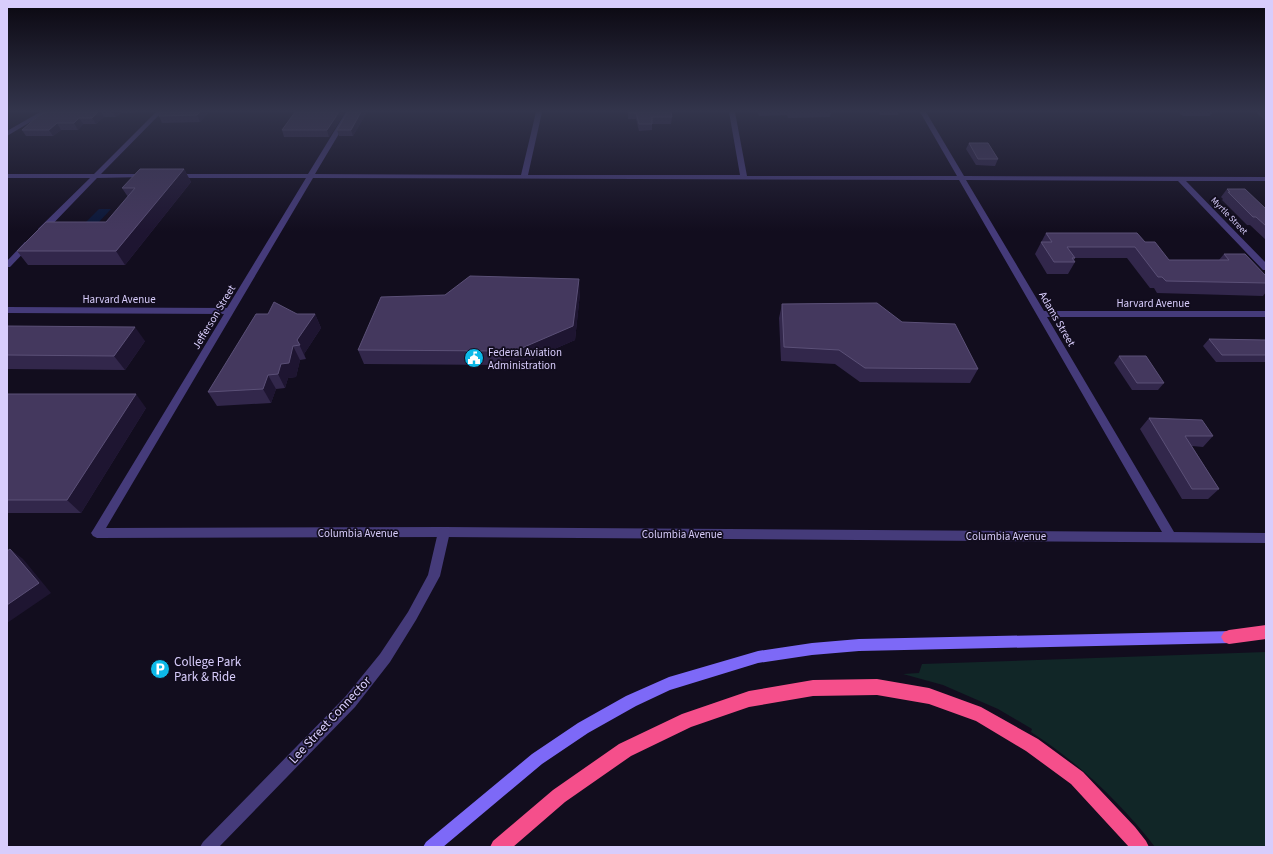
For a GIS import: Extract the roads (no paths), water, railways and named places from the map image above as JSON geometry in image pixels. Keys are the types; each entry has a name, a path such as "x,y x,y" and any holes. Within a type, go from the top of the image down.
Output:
{"highway":[{"path":"1229,637 1266,632"},
{"path":"499,847 559,796 626,750 688,720 749,699 813,688 877,687 937,698 981,715 1032,744 1077,778 1129,833 1140,847"}],"main road":[{"path":"431,847 537,759 584,728 631,701 669,684 758,657 812,649 859,645 1266,636"}],"street":[{"path":"7,265 120,152"},
{"name":"Jefferson Street","path":"97,533 325,152"},
{"path":"524,177 530,152"},
{"path":"739,152 744,177"},
{"name":"Adams Street","path":"946,152 1171,538"},
{"path":"7,176 151,176"},
{"path":"166,176 1266,179"},
{"name":"Myrtle Street","path":"1178,178 1266,268"},
{"name":"Harvard Avenue","path":"7,310 230,311"},
{"name":"Harvard Avenue","path":"1040,314 1266,314"},
{"name":"Columbia Avenue","path":"97,533 444,532 1266,538"},
{"name":"Lee Street Connector","path":"208,847 350,702 385,658 412,616 434,576 444,532"}],"water":[{"path":"99,209 111,209 98,223 85,223"}],"place":[{"name":"Federal Aviation Administration","path":"474,358"},
{"name":"College Park Park & Ride","path":"160,669"}]}
